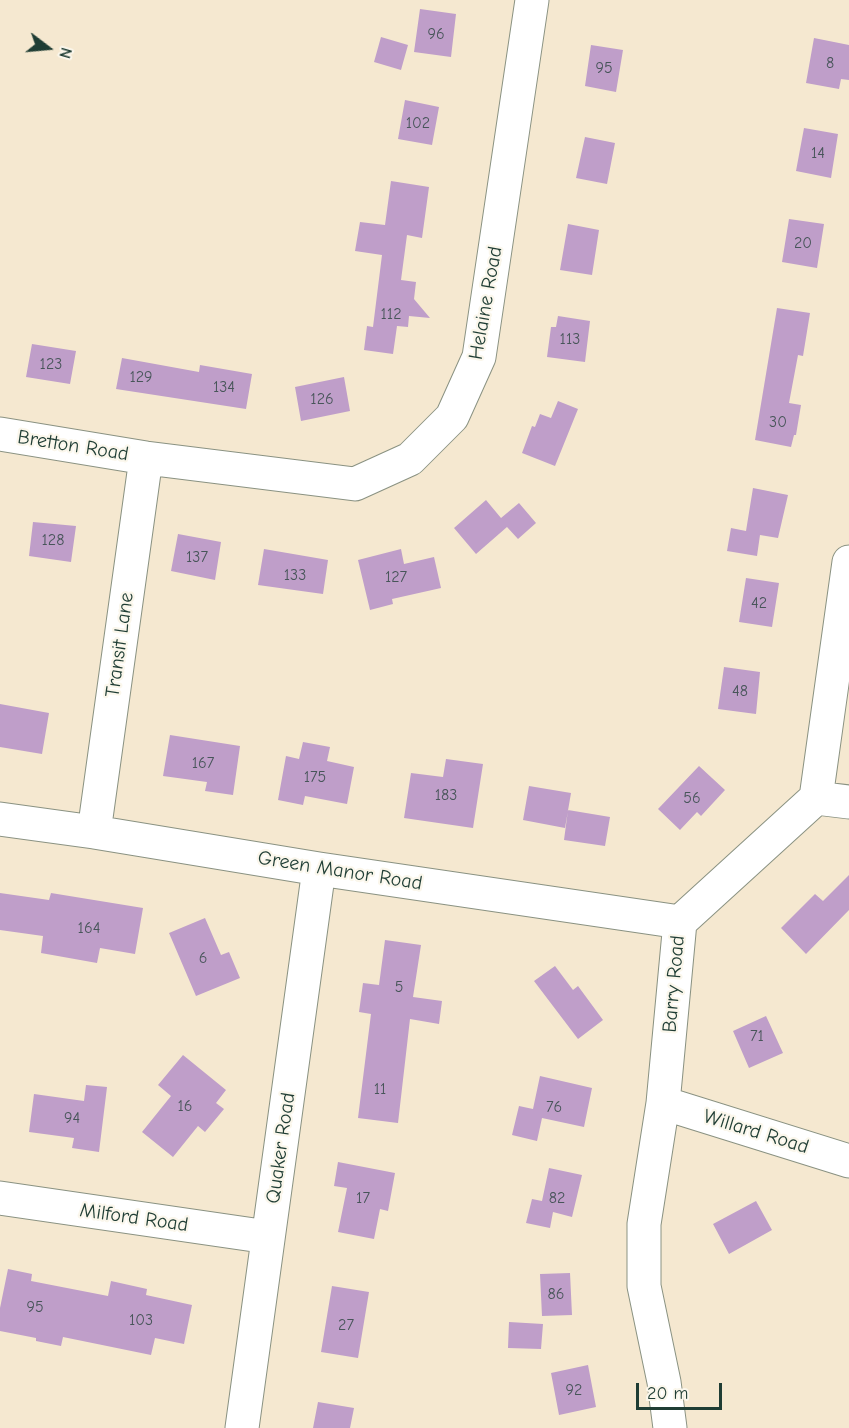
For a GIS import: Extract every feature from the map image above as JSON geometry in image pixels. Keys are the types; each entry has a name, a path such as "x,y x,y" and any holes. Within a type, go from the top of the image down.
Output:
{"street":[{"name":"Helaine Road","path":"146,458 356,484 410,459 452,417 479,357 532,0"},
{"name":"Bretton Road","path":"0,434 146,458"},
{"name":"Transit Lane","path":"94,832 146,458"},
{"path":"849,562 816,798 849,802"},
{"name":"Barry Road","path":"670,1428 664,1382 644,1286 644,1224 663,1103 680,922 816,798"},
{"name":"Green Manor Road","path":"0,819 680,922"},
{"name":"Quaker Road","path":"242,1428 319,869"},
{"name":"Willard Road","path":"663,1103 849,1161"},
{"name":"Milford Road","path":"0,1198 268,1237"}],"building":[{"path":"420,9 456,14 451,57 414,52"},
{"path":"381,37 408,45 401,70 374,62"},
{"path":"814,38 849,45 849,80 841,79 839,89 806,83"},
{"path":"591,45 623,50 616,92 585,86"},
{"path":"405,100 439,107 432,145 398,139"},
{"path":"804,128 838,134 831,178 796,171"},
{"path":"585,137 615,143 607,184 576,178"},
{"path":"391,181 429,187 422,238 407,235 401,280 416,282 414,299 430,318 409,316 408,327 397,326 393,354 364,350 367,326 373,327 382,255 355,251 360,222 385,225"},
{"path":"789,219 824,224 817,268 782,262"},
{"path":"568,224 599,230 592,275 560,270"},
{"path":"777,308 810,313 803,356 798,355 789,403 801,405 796,435 794,435 791,447 755,440"},
{"path":"558,316 590,321 585,362 547,357 551,327 556,327"},
{"path":"32,344 76,351 70,384 26,377"},
{"path":"122,358 199,372 200,365 252,374 246,409 116,389"},
{"path":"344,377 350,411 301,421 295,387"},
{"path":"558,401 578,409 555,466 522,453 532,426 535,427 540,414 551,418"},
{"path":"753,488 788,495 778,538 760,535 757,556 727,551 731,528 746,531"},
{"path":"486,500 501,518 519,503 536,523 518,539 507,527 476,554 454,528"},
{"path":"33,522 76,526 71,562 29,556"},
{"path":"178,534 221,542 215,580 171,571"},
{"path":"264,549 328,560 323,594 258,585"},
{"path":"401,549 404,564 434,557 441,588 392,599 393,604 370,610 358,560"},
{"path":"746,578 779,583 772,627 739,622"},
{"path":"724,667 760,672 756,714 718,709"},
{"path":"0,704 49,713 42,754 0,747"},
{"path":"170,735 240,746 233,795 205,791 207,782 163,776"},
{"path":"303,742 330,747 327,761 354,767 347,804 305,796 303,805 278,800 286,756 299,759"},
{"path":"446,759 483,764 473,828 404,818 411,773 443,777"},
{"path":"699,766 725,790 701,816 697,812 680,830 658,809"},
{"path":"529,786 571,793 565,828 523,820"},
{"path":"568,810 610,817 605,846 564,840"},
{"path":"849,875 849,910 806,954 781,928 815,894 823,901"},
{"path":"0,893 49,900 51,893 143,908 135,954 100,948 97,963 41,953 43,936 0,930"},
{"path":"205,918 221,955 229,952 240,978 196,996 169,933"},
{"path":"385,940 421,945 413,997 442,1001 439,1024 410,1019 398,1123 358,1118 371,1014 359,1012 363,983 379,985"},
{"path":"555,966 573,990 578,986 603,1020 578,1039 534,981"},
{"path":"766,1016 783,1053 749,1068 733,1031"},
{"path":"183,1055 226,1090 216,1103 224,1109 205,1132 198,1126 173,1157 142,1132 171,1096 158,1085"},
{"path":"540,1076 592,1088 584,1127 542,1118 537,1141 512,1135 519,1106 533,1109"},
{"path":"86,1085 107,1087 99,1152 72,1148 74,1138 29,1132 34,1094 84,1101"},
{"path":"338,1162 395,1173 388,1211 380,1209 374,1239 338,1232 347,1188 334,1186"},
{"path":"549,1168 582,1175 572,1217 553,1212 550,1228 526,1223 532,1199 542,1201"},
{"path":"756,1201 772,1230 729,1254 713,1224"},
{"path":"8,1269 32,1274 31,1281 108,1296 111,1281 147,1289 146,1295 192,1305 184,1344 155,1338 151,1355 63,1337 61,1346 0,1331 0,1308"},
{"path":"570,1273 572,1315 542,1316 540,1274"},
{"path":"332,1286 369,1292 358,1358 321,1352"},
{"path":"509,1322 543,1324 541,1349 508,1348"},
{"path":"588,1365 596,1407 559,1415 551,1373"},
{"path":"318,1402 354,1408 350,1428 313,1428"}]}
